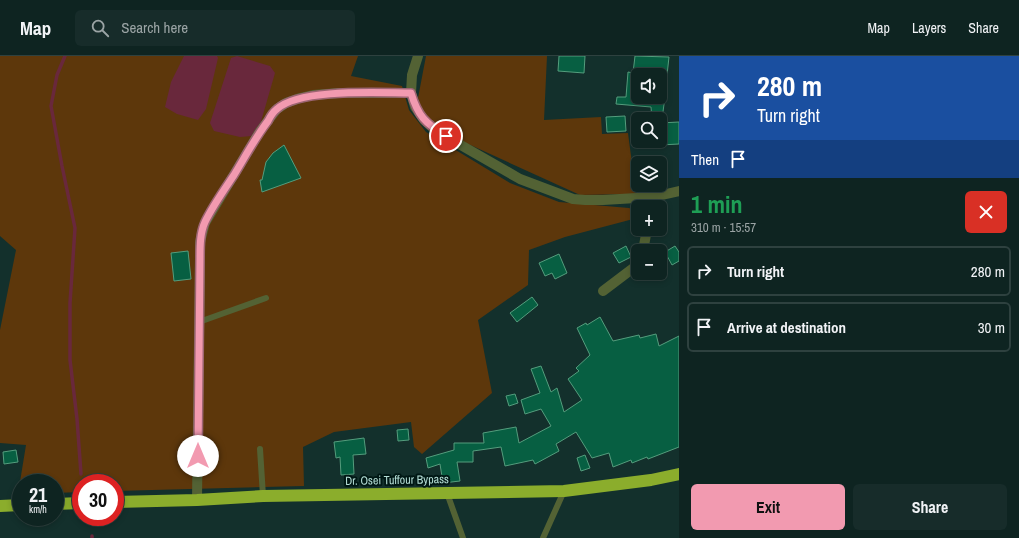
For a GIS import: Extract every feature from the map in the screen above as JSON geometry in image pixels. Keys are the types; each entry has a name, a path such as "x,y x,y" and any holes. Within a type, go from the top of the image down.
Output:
{"highway":[{"name":"Dr. Osei Tuffour Bypass","path":"124,502 197,500 263,496 564,491 651,480 679,474"},
{"path":"0,506 12,505"}],"street":[{"path":"418,56 412,75 411,93 415,107 424,120 433,128 520,178 573,199 631,201"},
{"path":"197,500 200,242 205,223 260,131 277,109 286,103 313,95 339,93 411,93"},
{"path":"657,200 679,191"},
{"path":"603,291 631,270"}],"lane":[{"path":"199,322 266,298"},
{"path":"260,449 263,496"},
{"path":"542,538 564,491"},
{"path":"447,493 463,538"}],"shaded area":[{"path":"0,56 358,56 351,76 402,86 409,110 426,132 510,183 559,202 631,209 631,220 565,237 529,250 528,285 478,320 492,393 422,454 414,447 411,422 334,432 303,447 304,486 124,491 124,474 72,474 72,492 64,493 64,474 21,474 26,445 0,443 0,330 16,250 0,236"},
{"path":"184,56 217,56 218,58 206,109 198,120 177,114 165,107 171,82"},
{"path":"237,56 270,66 275,73 260,125 252,136 240,137 214,131 210,123 231,58"},
{"path":"426,56 547,56 544,120 601,117 602,134 628,133 631,156 631,192 636,192 636,194 580,195 444,133 422,113 418,98"}],"building":[{"path":"559,56 585,56 584,73 558,71"},
{"path":"635,56 669,57 667,75 667,68 634,68"},
{"path":"628,72 631,73 631,104 664,104 663,112 651,112 651,107 616,104 617,97 626,97"},
{"path":"625,116 626,131 607,132 606,117"},
{"path":"679,122 679,144 667,145 667,123"},
{"path":"284,145 301,178 262,192 260,180 262,180 266,162 273,153"},
{"path":"626,246 631,257 619,263 613,253"},
{"path":"675,246 679,252 679,261 672,265 667,256 667,251"},
{"path":"188,251 191,279 174,281 171,253"},
{"path":"559,254 567,273 555,279 552,273 545,276 539,263"},
{"path":"532,297 538,305 517,322 510,313"},
{"path":"600,317 613,341 639,335 640,338 656,334 659,346 679,336 679,447 648,459 647,457 632,463 631,460 613,467 609,453 592,458 576,432 556,444 559,451 535,464 533,460 505,466 501,447 473,451 473,462 457,462 460,481 443,483 440,464 428,468 426,458 454,450 454,443 484,443 483,433 516,427 519,443 551,426 541,409 525,414 521,400 540,393 531,369 541,366 551,392 557,388 564,412 582,400 568,379 579,371 576,368 590,355 577,328 586,323 587,325"},
{"path":"515,394 518,403 509,406 506,396"},
{"path":"408,429 409,440 398,441 397,430"},
{"path":"364,438 366,454 353,455 354,474 341,475 340,457 336,458 334,442"},
{"path":"16,450 18,462 4,464 3,452"},
{"path":"585,455 590,468 581,471 577,458"}],"waterway":[{"path":"65,56 57,75 51,106 75,228 70,303 70,360 77,419 81,474"}],"route":[{"path":"198,456 200,242 202,233 205,223 260,131 277,109 286,103 313,95 339,93 411,93 415,107 424,120 446,136"}]}
